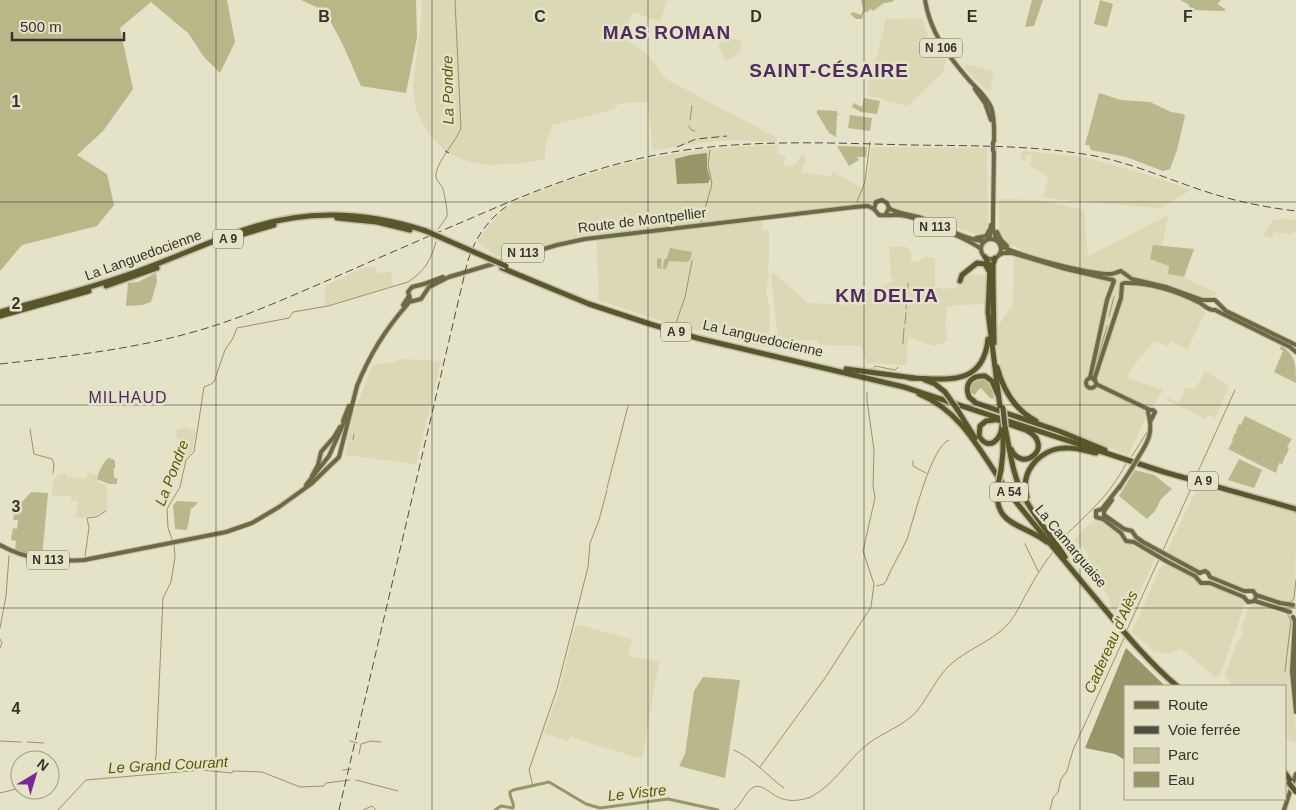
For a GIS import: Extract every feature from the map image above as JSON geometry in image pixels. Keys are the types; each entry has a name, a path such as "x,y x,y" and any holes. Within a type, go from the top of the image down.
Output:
{"highway":[{"name":"La Languedocienne","path":"0,314 137,272 237,232 281,220 308,216 348,215 392,221 424,232 589,304 650,324 891,383 1230,492 1296,507"},
{"name":"La Languedocienne","path":"0,314 99,288 164,266 238,236 283,223 321,218 364,220 424,232"},
{"path":"997,256 991,270 987,296 989,328 1001,408"},
{"path":"985,257 991,270 994,334 1004,445 998,484 998,503 1005,518 1015,526 1047,542 1103,606"},
{"path":"960,281 962,276 977,264 985,264 991,270"},
{"name":"La Languedocienne","path":"504,267 651,322 846,369 936,393 1106,450 1220,486 1296,507"},
{"path":"8,305 51,298"},
{"path":"910,378 953,379 970,374 984,358 989,328"},
{"path":"997,367 1007,392 1019,408 1032,418 1059,431"},
{"name":"A 54","path":"846,369 910,378"},
{"path":"998,395 992,381 984,376 974,377 968,385 969,397 976,403 1059,431 1106,450"},
{"name":"La Camarguaise","path":"910,378 933,383 945,392 993,466 1025,508 1128,635 1157,668 1178,685"},
{"name":"A 54","path":"891,383 929,399 942,406 955,417 1008,492 1103,606"},
{"path":"946,400 1002,424 1011,450 1015,456 1021,459 1031,458 1036,452 1038,444 1034,436 1025,430"},
{"path":"1002,424 1001,434 995,442 987,443 980,438 978,432 981,424 989,420 1101,454"},
{"path":"1008,439 1016,478 1033,512 1065,557"},
{"path":"1033,512 1026,495 1025,484 1028,471 1037,459 1050,451 1074,448 1142,465"},
{"name":"La Camarguaise","path":"1103,606 1123,629"},
{"path":"1288,780 1296,788"},
{"path":"1288,780 1296,792"}],"main road":[{"name":"N 106","path":"924,0 927,20 940,46 984,102 992,125 994,142 993,191 990,236 986,240"},
{"path":"878,201 888,204 889,208 886,214 879,215 874,209 878,201"},
{"name":"N 106","path":"992,201 993,229 999,243"},
{"name":"Route de Montpellier","path":"418,286 458,271 579,238 875,204"},
{"name":"Route de Montpellier","path":"423,295 431,286 448,277 574,241 868,206 874,209"},
{"name":"N 113","path":"889,208 894,212 908,214 966,236 986,240"},
{"name":"N 113","path":"886,214 907,216 951,233 981,249"},
{"path":"993,218 997,233 1003,243 1010,248 1042,260"},
{"path":"966,236 983,238 988,234 991,227"},
{"path":"1296,346 1226,311 1215,300 1202,300 1178,291 1132,279 1121,272 1115,274 1091,271 1042,260 1007,249 999,243 986,240 981,249 985,257 989,258 1010,253 1114,280 1117,284 1139,283 1165,290 1197,301 1209,310 1215,310 1290,347 1296,352"},
{"path":"997,256 1001,250 999,243"},
{"path":"991,270 998,259 1010,253"},
{"path":"1094,382 1103,320 1115,274"},
{"path":"1094,382 1121,298 1126,276"},
{"path":"418,286 422,288 423,295 421,299 415,300 409,296 410,288 418,286"},
{"name":"N 113","path":"0,545 24,556 40,560 65,561 98,558 226,532 252,523 281,506 306,486 326,461 340,435 367,361 376,345 406,304 409,296"},
{"name":"N 113","path":"406,304 415,300"},
{"path":"1207,307 1208,300"},
{"path":"1215,310 1218,304"},
{"path":"1103,320 1109,325 1113,323"},
{"path":"1094,382 1150,415 1149,438 1103,516 1097,518 1095,515 1096,511 1100,510 1120,486"},
{"path":"281,506 311,477 318,465 322,450 338,431 356,388"},
{"path":"281,506 311,484 338,458 356,388"},
{"path":"1100,510 1103,516 1123,535 1125,540 1134,542 1158,554 1198,578 1201,583 1207,582 1244,597 1248,602 1254,600 1290,612 1295,617 1292,671 1296,712"},
{"path":"1103,516 1124,529 1132,530 1135,535 1158,554"},
{"path":"1123,535 1128,529"},
{"path":"1130,541 1134,539 1135,535"},
{"path":"1163,557 1200,572 1206,572 1210,577 1246,592 1252,590 1256,595 1286,605 1295,603"},
{"path":"1198,578 1200,572"},
{"path":"1207,582 1210,577"},
{"path":"1244,597 1246,592"},
{"path":"1254,600 1256,595"},
{"path":"1290,612 1295,603"},
{"path":"1296,638 1296,690"},
{"path":"1284,810 1296,774"}],"shaded area":[{"path":"0,0 227,0 235,42 220,73 204,57 188,33 151,2 120,28 133,89 103,131 77,155 107,174 114,205 97,226 22,245 0,271"},
{"path":"301,0 416,0 417,37 406,93 361,86 343,45 325,11"},
{"path":"421,0 668,0 660,22 633,12 622,36 645,52 666,79 777,138 777,142 728,140 653,151 648,102 623,103 605,112 552,125 545,148 545,159 525,163 486,165 455,156 443,149 429,133 415,105 413,84 422,14"},
{"path":"861,0 894,0 884,3 873,11 871,9 864,12 862,19 856,19 850,14 853,12 861,15 863,10"},
{"path":"885,17 894,20 922,19 928,35 924,45 919,43 918,46 939,52 946,61 943,72 908,106 883,100 882,98 870,97 867,92 873,66 877,66 875,61 884,29"},
{"path":"725,36 742,41 740,53 726,61 718,45 725,41"},
{"path":"966,64 994,71 990,91 985,89 964,68"},
{"path":"778,145 777,153 786,157 783,165 793,167 801,154 807,157 801,172 831,177 832,171 864,189 869,171 871,147 987,148 988,227 982,235 978,235 908,211 894,210 885,199 873,203 702,223 698,228 762,220 763,231 769,230 769,261 767,266 769,271 766,294 770,308 769,348 667,323 598,300 596,233 499,257 477,242 503,210 516,201 561,183 616,166 672,154"},
{"path":"1023,151 1084,157 1158,178 1191,190 1159,208 1043,198 1048,179 1046,175 1030,165 1032,155 1026,155 1025,161 1020,159"},
{"path":"999,199 1038,200 1084,210 1088,256 1168,215 1162,246 1153,245 1169,266 1168,274 1183,277 1216,293 1204,303 1205,313 1187,350 1171,341 1168,346 1154,341 1131,369 1128,378 1163,390 1146,417 1128,455 1044,423 1022,409 1007,391 1001,372 996,334 998,326 1013,305 1014,261 1020,248 1008,244 999,231"},
{"path":"1279,219 1296,220 1296,231 1293,231 1293,234 1274,232 1271,238 1263,235 1272,221"},
{"path":"905,246 911,252 911,261 918,262 924,257 935,258 935,288 955,289 965,274 987,276 985,304 947,307 945,327 948,341 934,346 908,337 906,365 867,363 861,346 819,345 817,340 778,340 771,275 774,273 808,303 851,305 851,293 876,289 895,280 891,278 889,247"},
{"path":"670,248 692,252 690,260 686,262 669,261 666,269 657,268 657,258 662,259 661,268 663,268 664,260 667,258"},
{"path":"365,267 375,267 376,273 391,272 393,286 324,306 326,285"},
{"path":"402,359 441,361 416,464 345,455 352,417 373,365 395,362"},
{"path":"1205,371 1229,386 1215,419 1207,415 1205,419 1167,400 1168,398 1178,402 1186,388 1196,388"},
{"path":"981,378 991,386 994,399 990,398 981,388 975,395 970,392 968,388 971,381"},
{"path":"182,428 196,431 192,452 184,459 175,431"},
{"path":"90,472 96,475 99,483 107,486 107,509 94,516 87,515 82,519 75,518 79,501 71,501 71,496 52,496 53,481 58,475 65,473 68,477 84,479"},
{"path":"1198,487 1296,512 1295,601 1290,603 1259,594 1253,588 1245,589 1213,576 1207,569 1199,569 1166,553"},
{"path":"1097,520 1103,520 1132,542 1156,556 1125,625 1112,609 1102,586 1091,574 1087,552 1073,540 1088,525"},
{"path":"1167,564 1195,579 1201,586 1209,585 1241,598 1245,603 1221,673 1216,678 1181,648 1169,654 1154,651 1132,632 1161,566"},
{"path":"1256,605 1287,615 1291,622 1289,681 1296,729 1296,743 1286,738 1286,685 1231,685 1225,675 1237,642 1243,633 1241,630 1250,606"},
{"path":"581,625 632,640 628,656 659,662 642,759 572,736 567,741 544,733 559,691 575,627"}],"green space":[{"path":"1032,0 1043,0 1034,26 1025,27"},
{"path":"1100,0 1113,4 1107,27 1094,24"},
{"path":"1180,0 1221,0 1217,4 1225,9 1225,11 1191,10 1188,4"},
{"path":"1099,93 1121,100 1150,102 1185,116 1177,150 1170,169 1163,171 1126,157 1091,150 1089,145 1085,145"},
{"path":"864,98 880,101 877,114 861,112 852,107 854,103 862,107"},
{"path":"817,110 837,111 837,114 841,114 837,115 836,137 829,133"},
{"path":"850,115 872,118 870,131 848,128"},
{"path":"837,146 867,147 866,157 857,157 859,160 849,166"},
{"path":"1153,245 1194,249 1184,277 1168,274 1169,266 1150,259"},
{"path":"156,273 157,282 151,302 143,305 126,306 128,283 138,282"},
{"path":"1281,346 1290,353 1294,361 1296,383 1274,372 1283,351 1280,349"},
{"path":"1245,416 1292,439 1287,447 1289,448 1286,456 1284,455 1282,464 1279,463 1276,473 1228,449 1235,433 1237,433 1239,424 1241,425"},
{"path":"108,458 115,461 115,468 113,469 114,478 117,478 117,484 109,484 97,479 101,468"},
{"path":"1239,459 1262,470 1254,488 1228,480"},
{"path":"1135,470 1154,475 1172,489 1161,499 1155,511 1147,519 1119,496"},
{"path":"31,492 48,493 42,557 31,556 15,550 16,541 11,540 13,528 17,529 18,520 13,520 15,510"},
{"path":"177,501 198,502 191,508 187,530 175,529 173,505"},
{"path":"703,677 740,680 725,778 679,766 685,754 694,691"}],"water":[{"path":"707,153 707,167 710,179 708,183 677,184 675,159"},
{"path":"1126,648 1164,685 1124,685 1124,759 1115,754 1085,748"}],"waterway":[{"name":"La Pondre","path":"438,229 447,214 443,189 436,178 437,171 461,128 455,0"},
{"path":"690,120 692,106"},
{"path":"689,126 691,130 695,131"},
{"path":"857,202 865,182 870,142"},
{"path":"701,223 712,184 708,164 710,150"},
{"name":"La Pondre","path":"153,773 156,756 163,598 171,582 175,557 174,545 168,528 167,509 180,487 186,460 194,452 204,387 214,382 225,350 237,328 289,318 293,312 328,306 408,282 426,265 436,242"},
{"path":"675,326 685,297 692,261"},
{"path":"906,309 908,283"},
{"path":"1109,316 1114,297"},
{"path":"905,324 906,313"},
{"path":"1093,375 1107,326"},
{"path":"903,344 904,328"},
{"path":"872,370 875,366 895,370 898,367"},
{"name":"Cadereau d'Alès","path":"1196,476 1235,390"},
{"path":"760,767 825,678 871,607 874,584 863,551 875,498 873,485 874,450 867,392"},
{"path":"607,488 628,406"},
{"path":"30,429 34,454 52,459 54,464 53,473"},
{"path":"1132,456 1149,429"},
{"path":"353,440 354,434"},
{"path":"877,586 884,584 905,544 930,469 942,445 949,440"},
{"path":"913,461 913,466 926,473"},
{"path":"1059,543 1106,494 1126,464"},
{"name":"Cadereau d'Alès","path":"1126,632 1193,484"},
{"path":"533,786 529,770 557,689 588,567 590,543 599,520 607,490"},
{"path":"85,556 89,528 87,518 96,517 106,511"},
{"path":"1025,544 1038,571"},
{"path":"734,810 754,787 764,788 774,795 789,800 811,797 820,792 861,749 912,716 950,665 964,654 993,637 1006,626 1014,617 1037,575 1053,552"},
{"path":"0,628 6,596 9,556"},
{"path":"50,563 51,567"},
{"path":"1290,603 1294,598 1296,580"},
{"path":"1285,671 1291,621 1287,613"},
{"name":"Cadereau d'Alès","path":"1050,810 1053,798 1058,792 1061,779 1067,771 1073,750 1125,636"},
{"path":"0,639 2,643 0,648"},
{"path":"0,741 21,742"},
{"path":"350,741 357,743"},
{"path":"359,754 361,744 371,741 381,742"},
{"path":"27,742 44,743"},
{"path":"734,750 748,758 784,788"},
{"path":"343,770 351,769"},
{"name":"Le Grand Courant","path":"58,810 86,780 202,770 232,773 233,771 262,772 300,787 324,786 326,783 350,780"},
{"path":"356,780 398,791"},
{"name":"Le Vistre","path":"495,810 501,806 513,808 510,794 513,790 549,782 586,804 600,808 668,799 718,810"},
{"path":"0,793 10,790"},
{"path":"363,810 372,806 376,810"}],"railway":[{"path":"677,147 696,139 727,136"},
{"path":"0,364 117,349 203,329 269,305 490,210 580,175 627,161 716,146 814,143 982,146 1072,152 1134,166 1222,197 1296,211"},
{"path":"445,151 449,153"},
{"path":"339,810 467,264 473,247 487,224 507,206"}],"district":[{"name":"MAS ROMAN","path":"667,32"},
{"name":"SAINT-CÉSAIRE","path":"829,70"},
{"name":"KM DELTA","path":"887,295"},
{"name":"MILHAUD","path":"128,397"}]}
